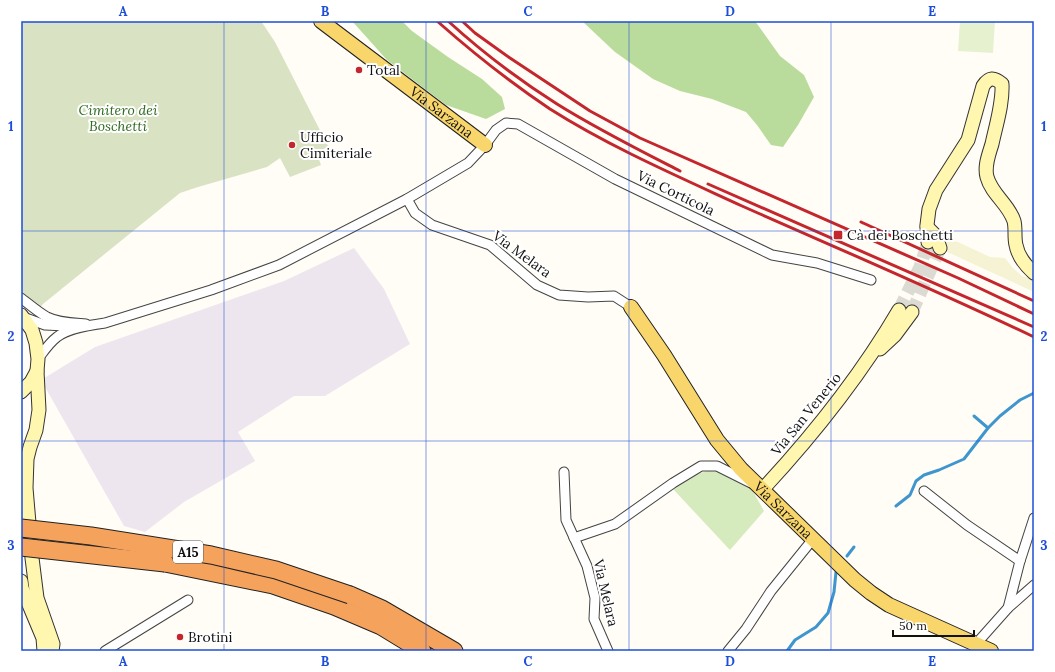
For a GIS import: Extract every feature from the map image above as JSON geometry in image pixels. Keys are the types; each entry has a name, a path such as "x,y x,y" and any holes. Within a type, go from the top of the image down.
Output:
{"highway":[{"name":"A15","path":"21,528 91,536 211,555 276,570 350,595 382,609 454,651"},
{"name":"A15","path":"21,547 165,563 273,585 334,606 380,626 422,651"}],"main road":[{"name":"Via Sarzana","path":"321,21 485,145"},
{"name":"Via Sarzana","path":"631,307 664,355 717,440 741,469 855,580 889,605 991,651"}],"street":[{"path":"928,242 927,227 929,210 936,190 968,140 983,86 991,79 997,79 1002,84 1002,91 997,123 988,161 987,176 991,187 1006,204 1011,213 1015,225 1016,246 1021,258 1028,268 1034,273"},
{"name":"Via Corticola","path":"485,145 496,130 506,123 518,124 615,179 772,255 817,263 871,280"},
{"path":"22,316 45,325 62,326 105,323 211,290 272,268 407,199 468,163 485,145"},
{"name":"Via Melara","path":"407,199 415,213 432,225 490,245 537,285 559,294 588,297 614,296 631,307"},
{"path":"927,227 936,236 940,248"},
{"path":"21,298 38,312 49,318 91,325"},
{"name":"Via San Venerio","path":"763,489 786,465 849,388 905,311"},
{"path":"22,316 32,330 36,343 39,410 36,430 27,459 26,488 32,558 37,598 52,649"},
{"path":"21,392 31,382 37,365 49,344 60,335 91,325"},
{"path":"574,538 615,524 701,466 717,466 763,489"},
{"name":"Via Melara","path":"564,472 566,520 587,566 595,598 594,619 608,651"},
{"path":"924,491 967,525 1020,561"},
{"path":"1008,608 1020,561 1034,518"},
{"path":"728,651 746,629 771,591 813,539"},
{"path":"21,581 22,588 43,638 52,649"},
{"path":"976,644 1008,608 1034,585"},
{"path":"105,651 188,600"}],"shaded area":[{"path":"945,240 958,242 990,257 1005,258 1022,276 1034,280 1034,292 943,250"},
{"path":"354,248 384,289 410,344 325,396 294,396 238,432 255,461 184,502 145,532 124,526 41,380 95,347 284,281"}],"green space":[{"name":"Cimitero dei Boschetti","path":"21,21 261,21 275,42 328,146 317,154 321,165 290,177 280,158 267,167 180,193 43,304 39,309 21,295"},
{"path":"352,21 402,21 412,31 482,79 502,97 505,109 486,119 446,105 387,60"},
{"path":"582,21 755,21 780,56 804,75 814,97 783,147 771,145 746,112 712,99 680,91 653,79 615,52"},
{"path":"960,21 995,21 993,53 958,51"},
{"path":"715,468 751,488 764,511 730,550 673,489 698,474"}],"waterway":[{"path":"896,506 910,495 916,481 924,475 964,459 988,428 1000,416 1020,400 1034,393"},
{"path":"974,416 988,428"},
{"path":"847,556 854,547"},
{"path":"787,651 795,640 816,627 828,613 834,592 836,572"}],"tunnel":[{"path":"899,310 920,267 928,242"},
{"path":"912,312 940,248"}],"railway":[{"path":"437,21 478,56 521,89 550,109 596,136 693,184 1034,337"},
{"path":"448,21 501,65 557,104 603,131 680,171"},
{"path":"462,21 475,33 510,58 590,111 640,138 958,278 1034,314"},
{"path":"708,184 1034,327"},
{"path":"863,223 861,222 1034,301"}],"place":[{"name":"Total","path":"359,70"},
{"name":"Ufficio Cimiteriale","path":"292,145"},
{"name":"Cà dei Boschetti","path":"838,235"},
{"name":"Brotini","path":"180,637"}]}
